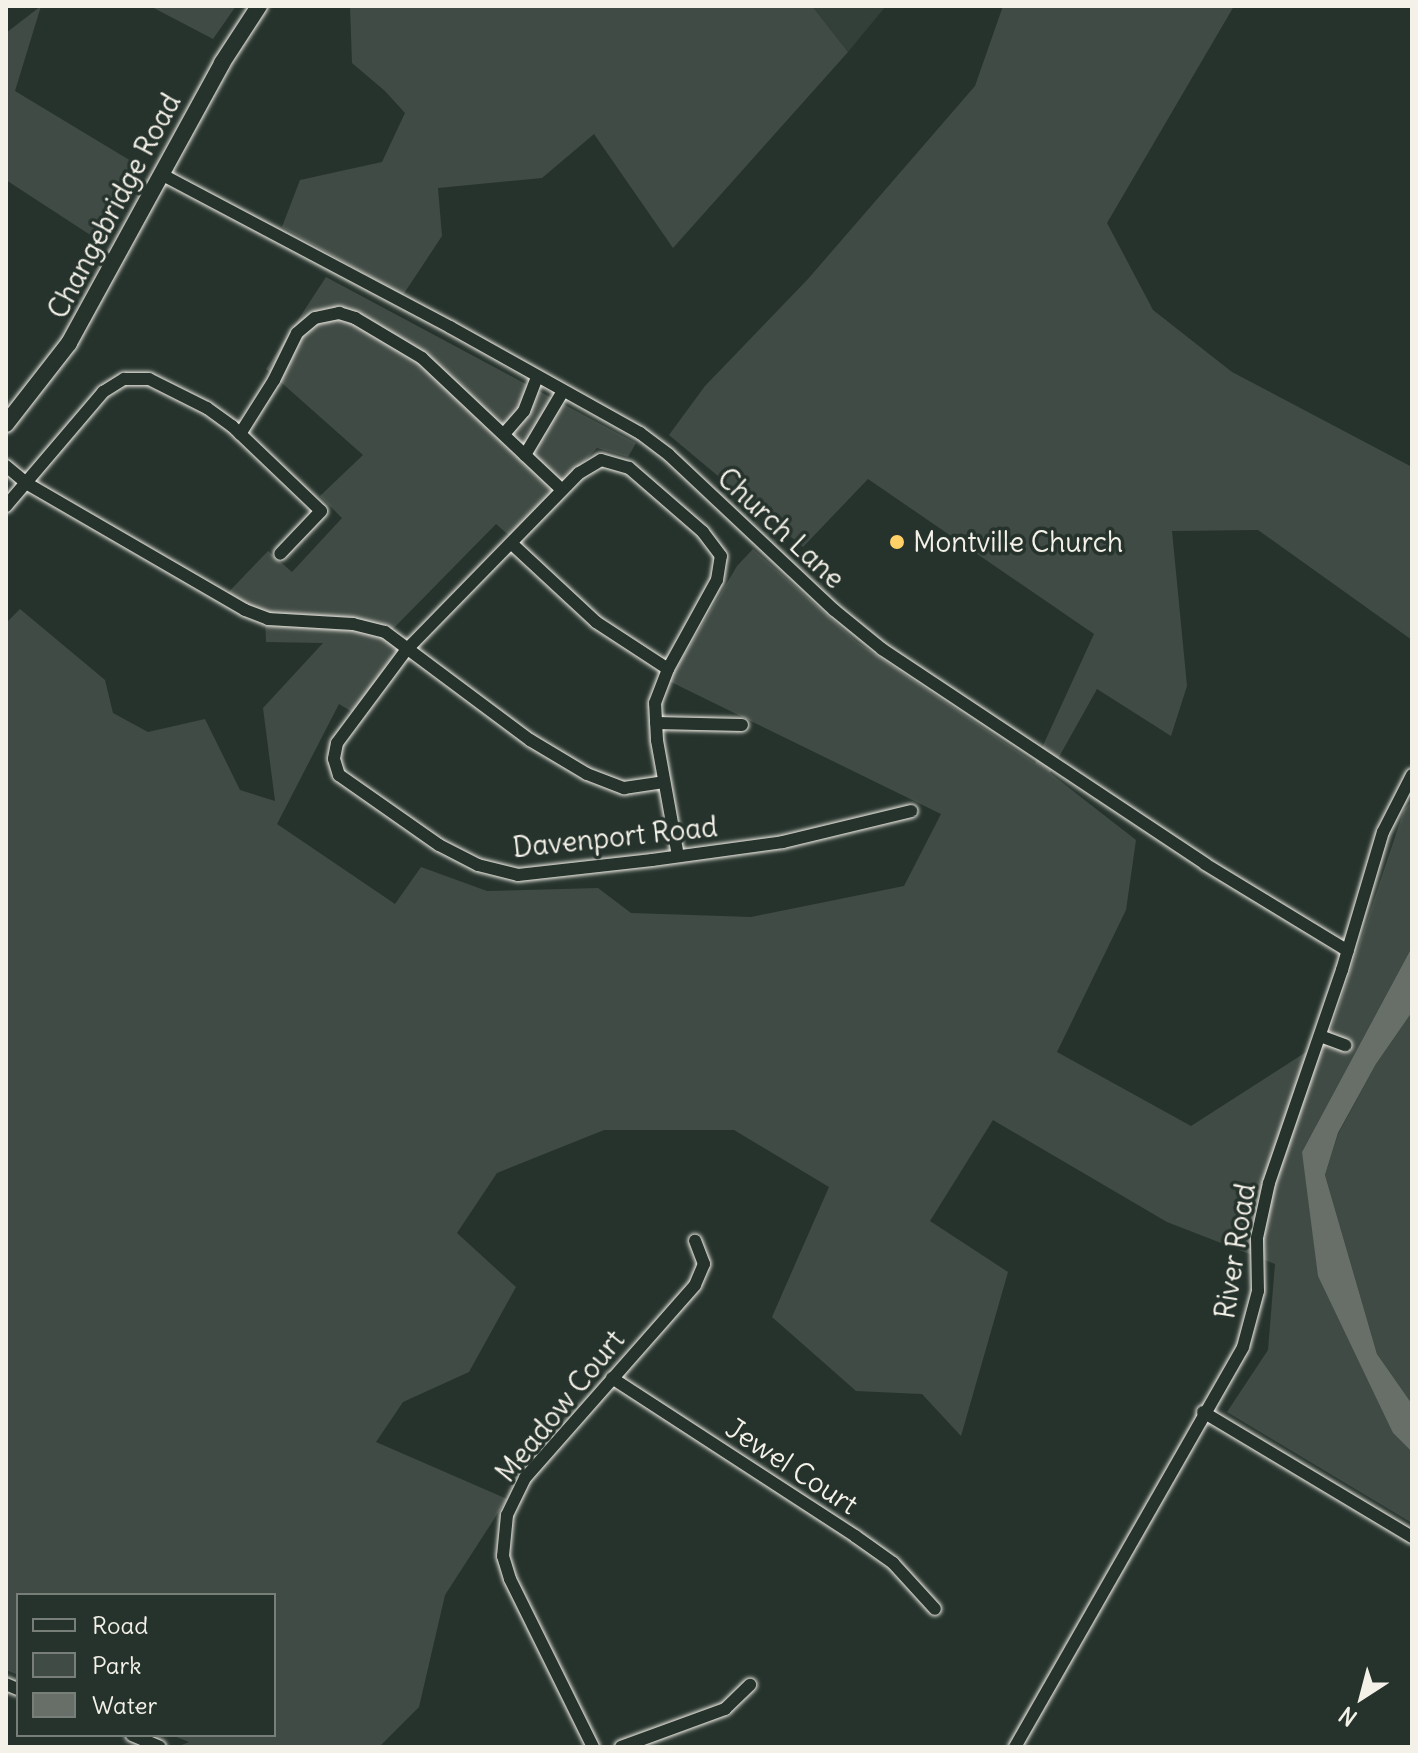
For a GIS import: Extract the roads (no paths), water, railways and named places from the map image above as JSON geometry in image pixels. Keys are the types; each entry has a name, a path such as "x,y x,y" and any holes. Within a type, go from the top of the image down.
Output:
{"main road":[{"name":"Changebridge Road","path":"6,424 69,343 222,63 259,6"}],"street":[{"name":"Church Lane","path":"161,174 450,327 640,433 669,455 834,610 882,649 1205,864 1348,951"},
{"path":"240,434 274,380 297,333 315,318 339,313 355,318 422,358 562,490"},
{"path":"6,506 97,397 124,379 141,377 207,408 240,434 321,511 280,554"},
{"path":"504,434 524,411 537,377"},
{"path":"525,455 563,391"},
{"name":"Davenport Road","path":"668,669 717,580 721,556 703,532 629,468 601,460 587,466 562,490 407,649 337,743 336,767 354,788 439,845 502,873 536,874 783,842 911,811"},
{"path":"6,466 26,483 260,617 370,627 385,632 530,740 587,774 624,788 664,782"},
{"path":"511,543 596,622 668,669 655,703 656,723 678,856"},
{"path":"656,723 742,725"},
{"name":"River Road","path":"1015,1747 1203,1412 1243,1347 1255,1308 1262,1205 1348,951 1383,832 1412,775"},
{"path":"1320,1036 1345,1045"},
{"name":"Meadow Court","path":"593,1747 510,1579 503,1539 507,1515 521,1485 701,1276 704,1264 695,1241"},
{"name":"Jewel Court","path":"612,1378 893,1563 935,1609"},
{"path":"1203,1412 1412,1537"},
{"path":"621,1747 725,1709 750,1685"},
{"path":"137,1737 160,1747"}],"water":[{"path":"1412,947 1412,1012 1376,1064 1338,1133 1325,1175 1377,1354 1412,1404 1412,1452 1393,1433 1318,1276 1302,1152"}],"place":[{"name":"Montville Church","path":"897,542"}]}
